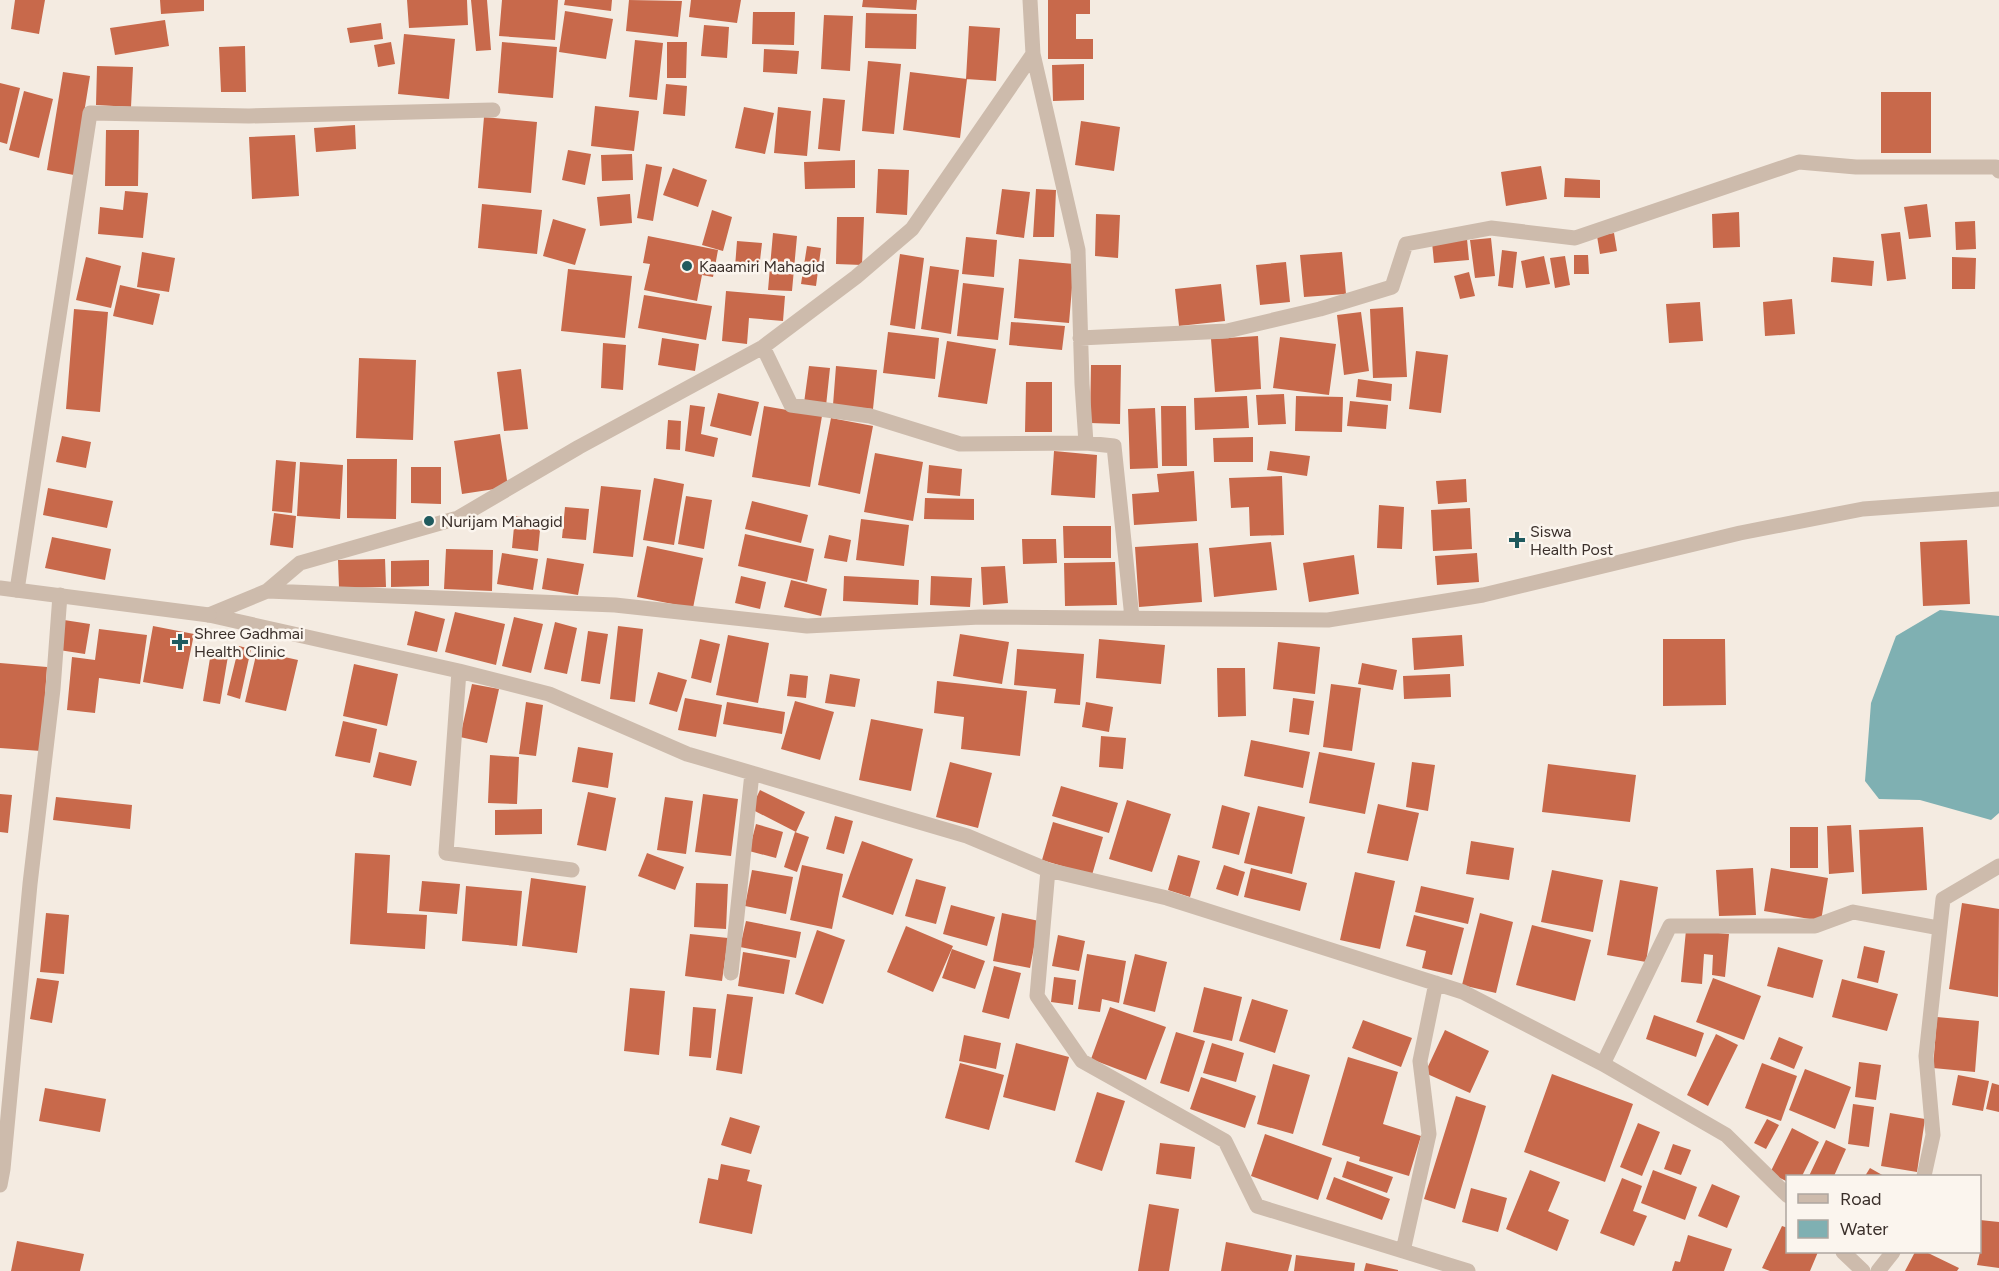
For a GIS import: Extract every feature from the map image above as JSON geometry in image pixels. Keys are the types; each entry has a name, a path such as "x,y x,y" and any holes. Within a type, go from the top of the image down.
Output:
{"street":[{"path":"1030,0 1033,54 1078,250 1086,443"},
{"path":"209,615 267,591 300,563 458,518 579,447 763,347 856,277 912,229 1033,54"},
{"path":"17,590 90,113 249,116 494,110"},
{"path":"1080,338 1227,331 1320,309 1392,287 1406,244 1491,228 1575,238 1799,162 1856,167 1996,167 1999,171"},
{"path":"763,347 791,405 870,416 960,444 1086,443 1114,446 1132,618"},
{"path":"267,591 615,605 807,626 980,617 1328,620 1483,595 1740,533 1863,509 1999,500"},
{"path":"0,588 209,615 459,671 549,694 687,754 967,836 1048,870 1167,898 1463,992 1603,1064 1726,1135 1786,1194"},
{"path":"0,1185 30,884 53,689 60,595"},
{"path":"459,671 446,853 572,870"},
{"path":"730,973 752,773"},
{"path":"1924,1175 1933,1135 1926,1056 1943,899 1999,866"},
{"path":"1048,870 1037,996 1082,1061 1225,1142 1257,1206 1468,1271"},
{"path":"1603,1064 1670,926 1815,926 1853,912 1939,928"},
{"path":"1403,1251 1429,1134 1420,1061 1436,983"},
{"path":"1845,1253 1863,1271"},
{"path":"1878,1271 1892,1253"}],"water":[{"path":"1940,610 1999,616 1999,813 1991,820 1920,800 1879,799 1865,781 1871,703 1896,636"}],"building":[{"path":"15,0 45,0 39,34 11,29"},
{"path":"160,0 204,0 204,11 161,14"},
{"path":"407,0 467,0 468,25 409,28"},
{"path":"471,0 487,0 491,50 476,51"},
{"path":"502,0 558,0 555,40 499,36"},
{"path":"565,0 612,0 611,11 564,5"},
{"path":"629,0 682,1 678,37 626,31"},
{"path":"691,0 741,0 737,23 689,17"},
{"path":"863,0 917,0 916,10 862,7"},
{"path":"1048,0 1090,0 1090,14 1076,14 1076,39 1093,39 1093,59 1048,59"},
{"path":"565,11 613,19 606,59 559,52"},
{"path":"753,12 795,12 794,45 752,44"},
{"path":"866,13 917,14 916,49 865,48"},
{"path":"824,15 853,16 850,71 821,69"},
{"path":"165,20 169,46 115,55 110,28"},
{"path":"381,23 383,39 350,43 347,28"},
{"path":"704,25 729,27 727,58 701,56"},
{"path":"969,26 1000,28 996,81 966,79"},
{"path":"404,34 455,39 449,99 398,94"},
{"path":"635,40 663,43 657,100 629,97"},
{"path":"391,42 395,64 378,67 374,45"},
{"path":"502,42 557,47 553,98 498,93"},
{"path":"667,42 687,42 686,78 667,78"},
{"path":"245,46 246,92 221,92 219,47"},
{"path":"764,49 799,51 797,74 763,72"},
{"path":"868,61 901,64 894,134 862,131"},
{"path":"1084,64 1084,100 1053,101 1052,65"},
{"path":"97,66 133,67 131,107 96,105"},
{"path":"63,72 90,76 74,175 47,170"},
{"path":"910,72 967,79 960,138 903,130"},
{"path":"0,83 20,88 7,144 0,142"},
{"path":"666,84 687,86 685,116 663,114"},
{"path":"24,91 53,99 39,158 9,150"},
{"path":"1881,92 1931,92 1931,153 1881,153"},
{"path":"823,98 845,100 840,151 818,149"},
{"path":"595,106 639,111 634,151 591,146"},
{"path":"744,107 774,113 765,154 735,148"},
{"path":"778,107 811,111 807,156 774,153"},
{"path":"484,117 537,122 531,193 478,188"},
{"path":"1081,121 1120,127 1114,171 1075,165"},
{"path":"355,125 356,149 316,152 314,128"},
{"path":"106,130 139,130 138,186 105,186"},
{"path":"295,135 299,196 252,199 249,137"},
{"path":"568,150 591,154 585,185 562,180"},
{"path":"632,154 633,180 602,181 601,155"},
{"path":"855,160 855,188 805,189 804,162"},
{"path":"646,164 662,167 653,221 637,218"},
{"path":"1541,166 1547,199 1506,206 1501,172"},
{"path":"673,168 707,180 698,207 663,195"},
{"path":"878,169 909,170 907,215 876,213"},
{"path":"1565,178 1600,180 1600,198 1564,197"},
{"path":"1002,189 1030,192 1024,238 996,234"},
{"path":"1036,189 1056,190 1054,237 1033,237"},
{"path":"125,191 148,193 143,238 98,234 100,207 123,210"},
{"path":"630,194 632,223 600,226 597,197"},
{"path":"482,204 542,210 537,254 478,248"},
{"path":"1927,204 1931,237 1909,239 1904,207"},
{"path":"712,210 732,217 723,251 702,245"},
{"path":"1739,212 1740,247 1713,248 1712,214"},
{"path":"1096,214 1120,215 1118,258 1095,256"},
{"path":"837,217 864,217 862,265 836,264"},
{"path":"553,219 586,229 575,265 543,256"},
{"path":"1975,221 1976,249 1956,250 1955,222"},
{"path":"1900,232 1906,279 1887,281 1881,234"},
{"path":"773,233 797,236 792,291 768,290"},
{"path":"1614,233 1617,251 1600,254 1597,236"},
{"path":"648,236 718,250 713,277 702,275 697,301 644,290 650,264 643,263"},
{"path":"966,237 997,240 994,277 962,274"},
{"path":"1491,238 1495,276 1475,278 1470,240"},
{"path":"1467,239 1469,260 1434,263 1432,242"},
{"path":"737,241 762,243 759,269 735,267"},
{"path":"807,246 821,248 816,286 801,284"},
{"path":"1502,250 1517,252 1513,288 1498,286"},
{"path":"142,252 175,258 169,292 137,287"},
{"path":"1342,252 1346,294 1304,297 1300,255"},
{"path":"900,254 924,258 915,329 890,325"},
{"path":"1574,255 1588,255 1589,274 1574,274"},
{"path":"1544,256 1550,284 1526,288 1521,261"},
{"path":"1565,256 1570,285 1555,288 1550,258"},
{"path":"86,257 121,266 111,308 76,300"},
{"path":"1833,257 1874,261 1872,286 1831,282"},
{"path":"1952,257 1976,258 1975,289 1952,289"},
{"path":"1019,259 1074,264 1069,323 1014,318"},
{"path":"1286,262 1290,302 1260,305 1256,265"},
{"path":"930,266 959,270 951,334 921,329"},
{"path":"568,269 632,276 625,338 561,331"},
{"path":"1469,272 1475,296 1460,299 1454,276"},
{"path":"963,283 1004,288 998,340 957,336"},
{"path":"1221,284 1225,321 1179,326 1175,289"},
{"path":"120,285 160,294 153,325 113,316"},
{"path":"726,291 785,296 783,321 749,318 747,344 722,341"},
{"path":"644,295 712,306 706,340 638,328"},
{"path":"1792,299 1795,334 1765,336 1763,302"},
{"path":"1700,302 1703,341 1669,343 1666,304"},
{"path":"1403,307 1407,377 1373,378 1370,309"},
{"path":"74,309 108,312 100,412 66,409"},
{"path":"1361,312 1369,371 1344,375 1337,315"},
{"path":"1011,322 1065,326 1062,350 1009,345"},
{"path":"888,332 939,338 935,379 883,373"},
{"path":"1258,336 1261,389 1215,392 1211,339"},
{"path":"1280,337 1336,344 1329,395 1273,388"},
{"path":"662,338 699,344 695,371 658,365"},
{"path":"947,341 996,349 987,404 938,397"},
{"path":"603,343 626,345 623,390 601,388"},
{"path":"1416,351 1448,355 1441,413 1409,409"},
{"path":"359,358 416,360 413,440 356,438"},
{"path":"1091,365 1121,365 1120,424 1090,423"},
{"path":"809,366 830,368 826,406 804,403"},
{"path":"836,366 877,370 873,409 833,405"},
{"path":"521,369 528,429 504,431 497,372"},
{"path":"1358,379 1392,384 1391,401 1356,397"},
{"path":"1026,382 1052,382 1052,432 1025,432"},
{"path":"718,393 759,402 751,436 710,426"},
{"path":"1284,394 1286,424 1258,425 1256,395"},
{"path":"1247,396 1249,428 1195,430 1194,398"},
{"path":"1296,396 1343,397 1342,432 1295,431"},
{"path":"1350,401 1388,405 1386,429 1347,426"},
{"path":"690,405 705,407 701,434 718,438 714,457 685,451"},
{"path":"764,406 822,416 810,487 752,477"},
{"path":"1161,406 1186,406 1187,466 1162,466"},
{"path":"1155,408 1158,468 1130,469 1128,409"},
{"path":"831,418 873,426 860,494 818,485"},
{"path":"668,420 681,421 680,450 666,449"},
{"path":"500,434 508,487 462,494 454,441"},
{"path":"62,436 91,442 86,468 56,462"},
{"path":"1253,437 1253,462 1214,462 1213,438"},
{"path":"1054,451 1097,455 1095,498 1051,495"},
{"path":"1270,451 1310,456 1307,476 1267,470"},
{"path":"875,453 923,462 913,521 864,512"},
{"path":"347,459 397,459 396,519 347,518"},
{"path":"276,460 296,462 292,513 272,511"},
{"path":"300,462 343,465 340,519 297,516"},
{"path":"929,465 962,469 960,496 927,493"},
{"path":"411,467 441,467 441,504 411,503"},
{"path":"1194,471 1197,521 1134,525 1132,494 1159,492 1157,474"},
{"path":"1282,476 1284,535 1250,536 1249,507 1231,508 1229,478"},
{"path":"654,478 684,484 674,545 643,540"},
{"path":"1466,479 1467,502 1438,504 1436,481"},
{"path":"601,486 641,490 633,557 593,553"},
{"path":"48,488 113,501 107,528 43,515"},
{"path":"686,496 712,500 704,549 678,544"},
{"path":"925,498 974,499 974,520 924,519"},
{"path":"752,501 808,515 801,543 745,529"},
{"path":"1379,505 1404,507 1402,549 1377,548"},
{"path":"565,507 589,509 586,540 562,538"},
{"path":"1470,508 1472,549 1433,551 1431,510"},
{"path":"274,513 296,516 293,548 270,545"},
{"path":"515,516 541,520 538,551 512,548"},
{"path":"861,519 909,525 904,566 856,560"},
{"path":"1063,526 1111,526 1111,558 1064,558"},
{"path":"745,534 814,549 807,582 738,566"},
{"path":"829,535 851,540 847,562 824,558"},
{"path":"52,537 111,549 105,580 45,568"},
{"path":"1022,539 1056,539 1057,563 1023,564"},
{"path":"1967,540 1970,604 1923,606 1920,542"},
{"path":"1271,542 1277,590 1214,597 1209,548"},
{"path":"1198,543 1202,602 1139,607 1135,547"},
{"path":"647,546 703,558 693,608 637,597"},
{"path":"446,549 493,550 492,591 444,589"},
{"path":"502,553 538,559 533,590 497,584"},
{"path":"1477,553 1479,582 1437,585 1435,556"},
{"path":"1354,555 1359,594 1309,602 1303,563"},
{"path":"547,558 584,564 578,595 542,589"},
{"path":"385,559 386,587 339,588 338,560"},
{"path":"429,560 429,586 391,587 391,561"},
{"path":"1115,562 1117,605 1065,606 1064,563"},
{"path":"1005,566 1008,603 983,605 981,567"},
{"path":"741,576 766,582 760,609 735,603"},
{"path":"844,576 919,580 918,605 843,601"},
{"path":"931,576 972,578 970,607 930,605"},
{"path":"791,580 827,589 821,616 784,607"},
{"path":"415,611 445,619 437,652 407,645"},
{"path":"455,612 505,624 496,665 445,652"},
{"path":"514,617 543,624 531,673 502,666"},
{"path":"64,620 90,624 85,654 59,650"},
{"path":"555,622 577,628 567,674 544,669"},
{"path":"153,626 194,634 183,689 143,682"},
{"path":"618,626 643,629 635,702 610,699"},
{"path":"99,629 147,635 140,684 99,678 95,713 67,710 72,657 95,660"},
{"path":"588,631 608,634 600,684 581,681"},
{"path":"960,634 1009,642 1002,684 953,676"},
{"path":"728,635 769,643 758,703 716,695"},
{"path":"1462,635 1464,666 1414,670 1412,638"},
{"path":"700,639 720,644 711,683 691,678"},
{"path":"1099,639 1165,645 1161,684 1096,678"},
{"path":"1663,639 1725,639 1726,705 1663,706"},
{"path":"1278,642 1320,647 1315,694 1273,689"},
{"path":"239,646 251,649 240,699 227,695"},
{"path":"1017,649 1084,654 1080,705 1054,703 1056,689 1014,685"},
{"path":"257,651 298,660 286,711 245,702"},
{"path":"211,652 228,656 220,704 203,701"},
{"path":"0,663 47,667 41,751 0,748"},
{"path":"1362,663 1397,670 1393,690 1358,684"},
{"path":"354,664 398,674 387,726 343,716"},
{"path":"1217,668 1245,668 1246,716 1218,717"},
{"path":"658,672 687,680 677,712 649,704"},
{"path":"790,674 808,676 806,698 787,696"},
{"path":"830,674 860,679 855,707 825,703"},
{"path":"1450,674 1451,697 1404,699 1403,676"},
{"path":"937,681 1027,691 1020,756 961,749 964,717 934,713"},
{"path":"472,684 499,689 487,743 460,737"},
{"path":"1331,684 1361,688 1352,751 1323,747"},
{"path":"685,698 722,705 716,737 678,730"},
{"path":"1293,698 1314,701 1309,735 1289,732"},
{"path":"795,701 834,712 820,760 781,749"},
{"path":"526,702 543,705 536,756 519,754"},
{"path":"727,702 785,712 782,734 723,724"},
{"path":"1086,702 1113,707 1109,732 1082,727"},
{"path":"871,719 923,729 911,791 859,780"},
{"path":"343,721 377,729 370,763 335,756"},
{"path":"1101,736 1126,738 1123,769 1099,767"},
{"path":"1251,740 1310,752 1303,788 1244,776"},
{"path":"578,747 613,753 608,788 572,782"},
{"path":"379,752 417,761 411,786 373,777"},
{"path":"1319,752 1375,763 1365,814 1309,803"},
{"path":"490,755 519,757 517,804 488,803"},
{"path":"950,762 992,773 978,828 936,817"},
{"path":"1412,762 1435,765 1428,811 1406,807"},
{"path":"1548,764 1636,775 1630,822 1542,812"},
{"path":"1061,786 1118,803 1109,833 1052,816"},
{"path":"760,790 805,812 796,832 751,809"},
{"path":"588,792 616,798 606,851 577,845"},
{"path":"0,794 12,795 8,833 0,832"},
{"path":"703,794 738,799 731,856 695,852"},
{"path":"56,797 132,805 130,829 53,820"},
{"path":"665,797 693,801 686,854 657,850"},
{"path":"1127,800 1171,814 1152,872 1109,859"},
{"path":"1378,804 1419,813 1408,861 1367,853"},
{"path":"1222,805 1250,813 1239,855 1212,848"},
{"path":"1258,806 1305,817 1292,874 1244,863"},
{"path":"542,809 542,834 495,835 495,810"},
{"path":"835,816 853,821 844,854 826,849"},
{"path":"1053,822 1103,837 1092,875 1042,860"},
{"path":"756,824 783,832 776,858 749,851"},
{"path":"1851,825 1854,872 1829,874 1827,826"},
{"path":"1790,827 1818,827 1818,868 1790,868"},
{"path":"1923,827 1927,890 1862,894 1859,830"},
{"path":"795,832 809,837 797,872 784,867"},
{"path":"862,841 913,859 893,915 842,897"},
{"path":"1471,841 1514,848 1509,880 1466,874"},
{"path":"355,853 390,855 387,913 427,915 425,949 350,944"},
{"path":"647,853 684,867 675,890 638,876"},
{"path":"1178,855 1200,861 1190,897 1168,890"},
{"path":"802,865 843,874 832,929 790,920"},
{"path":"1224,865 1245,872 1238,896 1216,889"},
{"path":"1251,868 1307,883 1300,911 1244,897"},
{"path":"1753,868 1756,915 1719,916 1716,870"},
{"path":"1771,868 1828,878 1821,921 1764,911"},
{"path":"752,870 793,877 786,914 745,906"},
{"path":"1552,870 1603,880 1593,932 1541,922"},
{"path":"1355,872 1395,881 1380,949 1340,940"},
{"path":"531,878 586,886 577,953 522,946"},
{"path":"916,879 946,887 936,924 905,916"},
{"path":"1620,880 1658,887 1646,962 1607,955"},
{"path":"422,881 460,884 457,914 419,911"},
{"path":"696,883 728,884 726,929 694,927"},
{"path":"466,886 522,891 517,946 462,941"},
{"path":"1421,886 1474,898 1468,924 1415,912"},
{"path":"1962,903 1999,909 1998,997 1949,989"},
{"path":"951,905 995,917 987,946 943,934"},
{"path":"46,913 69,915 64,974 40,972"},
{"path":"1002,913 1039,921 1030,968 993,961"},
{"path":"1480,913 1513,922 1496,993 1462,985"},
{"path":"1414,915 1464,928 1452,975 1422,968 1426,951 1406,946"},
{"path":"746,921 801,932 796,958 740,947"},
{"path":"1532,925 1591,940 1575,1001 1516,985"},
{"path":"906,926 953,946 933,992 887,972"},
{"path":"817,930 845,940 823,1004 795,994"},
{"path":"1686,930 1729,934 1725,977 1712,975 1713,955 1704,954 1702,984 1681,982"},
{"path":"690,934 728,938 722,981 685,976"},
{"path":"1058,935 1085,941 1079,971 1052,966"},
{"path":"1864,946 1885,951 1878,983 1857,978"},
{"path":"1778,947 1823,960 1813,998 1767,986"},
{"path":"952,949 985,961 975,989 942,978"},
{"path":"743,952 790,960 784,994 738,986"},
{"path":"1087,954 1126,961 1119,1003 1102,999 1100,1012 1078,1009"},
{"path":"1135,954 1167,962 1155,1012 1123,1004"},
{"path":"994,966 1021,973 1009,1019 982,1012"},
{"path":"1054,977 1076,980 1073,1005 1051,1002"},
{"path":"37,978 59,981 52,1023 30,1019"},
{"path":"1713,978 1761,996 1744,1040 1696,1022"},
{"path":"1842,979 1898,994 1887,1031 1832,1017"},
{"path":"1204,987 1242,997 1232,1041 1193,1032"},
{"path":"630,988 665,991 659,1055 624,1051"},
{"path":"727,994 753,997 742,1074 716,1070"},
{"path":"1252,999 1288,1010 1275,1053 1239,1041"},
{"path":"693,1007 716,1009 711,1058 689,1056"},
{"path":"1110,1007 1166,1027 1146,1080 1091,1059"},
{"path":"1654,1015 1704,1033 1696,1057 1646,1039"},
{"path":"1937,1017 1979,1021 1975,1072 1933,1068"},
{"path":"1363,1020 1412,1038 1401,1067 1352,1048"},
{"path":"1445,1030 1489,1051 1470,1093 1425,1073"},
{"path":"1176,1032 1205,1041 1189,1092 1160,1083"},
{"path":"1716,1034 1738,1045 1708,1106 1687,1095"},
{"path":"964,1035 1001,1043 996,1069 959,1061"},
{"path":"1779,1037 1803,1047 1794,1069 1770,1059"},
{"path":"1016,1043 1069,1057 1055,1111 1003,1097"},
{"path":"1212,1043 1244,1053 1236,1082 1203,1073"},
{"path":"1348,1057 1398,1072 1383,1124 1421,1136 1409,1176 1359,1161 1360,1157 1322,1145"},
{"path":"1859,1062 1881,1065 1876,1100 1855,1097"},
{"path":"960,1063 1004,1075 989,1130 945,1118"},
{"path":"1762,1063 1797,1076 1781,1121 1745,1108"},
{"path":"1273,1064 1310,1075 1293,1134 1257,1124"},
{"path":"1805,1069 1851,1087 1835,1129 1789,1110"},
{"path":"1552,1074 1633,1104 1605,1182 1524,1152"},
{"path":"1958,1075 1989,1081 1983,1111 1952,1105"},
{"path":"1201,1077 1256,1096 1245,1128 1190,1109"},
{"path":"1992,1083 1999,1085 1999,1112 1986,1109"},
{"path":"45,1088 106,1099 100,1132 39,1121"},
{"path":"1097,1092 1125,1101 1102,1171 1075,1162"},
{"path":"1456,1096 1486,1106 1455,1209 1424,1199"},
{"path":"1853,1104 1874,1107 1869,1147 1848,1144"},
{"path":"1890,1113 1925,1119 1917,1172 1881,1166"},
{"path":"730,1117 760,1126 751,1154 721,1145"},
{"path":"1767,1119 1779,1125 1766,1149 1754,1143"},
{"path":"1638,1123 1660,1132 1642,1176 1620,1167"},
{"path":"1792,1128 1819,1142 1802,1175 1786,1175 1786,1181 1770,1173"},
{"path":"1265,1134 1332,1158 1318,1200 1251,1176"},
{"path":"1826,1140 1846,1149 1834,1175 1809,1175"},
{"path":"1160,1143 1195,1147 1191,1179 1156,1174"},
{"path":"1673,1144 1691,1150 1681,1175 1664,1169"},
{"path":"1347,1161 1393,1177 1387,1193 1342,1177"},
{"path":"721,1164 750,1170 747,1181 762,1185 752,1234 699,1223 708,1178 718,1180"},
{"path":"1870,1168 1882,1175 1866,1175"},
{"path":"1530,1170 1560,1182 1548,1211 1569,1220 1557,1251 1506,1229"},
{"path":"1653,1170 1697,1187 1685,1220 1641,1203"},
{"path":"1334,1177 1390,1199 1382,1220 1326,1199"},
{"path":"1622,1178 1642,1186 1633,1211 1647,1216 1634,1246 1600,1233"},
{"path":"1712,1184 1740,1196 1727,1228 1698,1216"},
{"path":"1471,1188 1507,1198 1498,1232 1462,1222"},
{"path":"1149,1204 1179,1209 1169,1271 1138,1271"},
{"path":"1981,1220 1999,1222 1999,1268 1977,1265 1981,1253"},
{"path":"1782,1226 1786,1227 1786,1253 1818,1253 1810,1271 1770,1271 1762,1268"},
{"path":"1688,1235 1732,1249 1724,1271 1672,1271 1675,1261 1680,1262"},
{"path":"17,1241 84,1254 80,1271 11,1271"},
{"path":"1226,1242 1292,1255 1288,1271 1221,1271"},
{"path":"1914,1253 1928,1253 1959,1268 1957,1271 1905,1271"},
{"path":"1296,1255 1355,1263 1354,1271 1294,1271"},
{"path":"1366,1263 1398,1270 1398,1271 1364,1271"}],"place":[{"name":"Kaaamiri Mahagid","path":"687,266"},
{"name":"Nurijam Mahagid","path":"429,521"},
{"name":"Siswa Health Post","path":"1517,540"},
{"name":"Shree Gadhmai Health Clinic","path":"180,642"}]}
